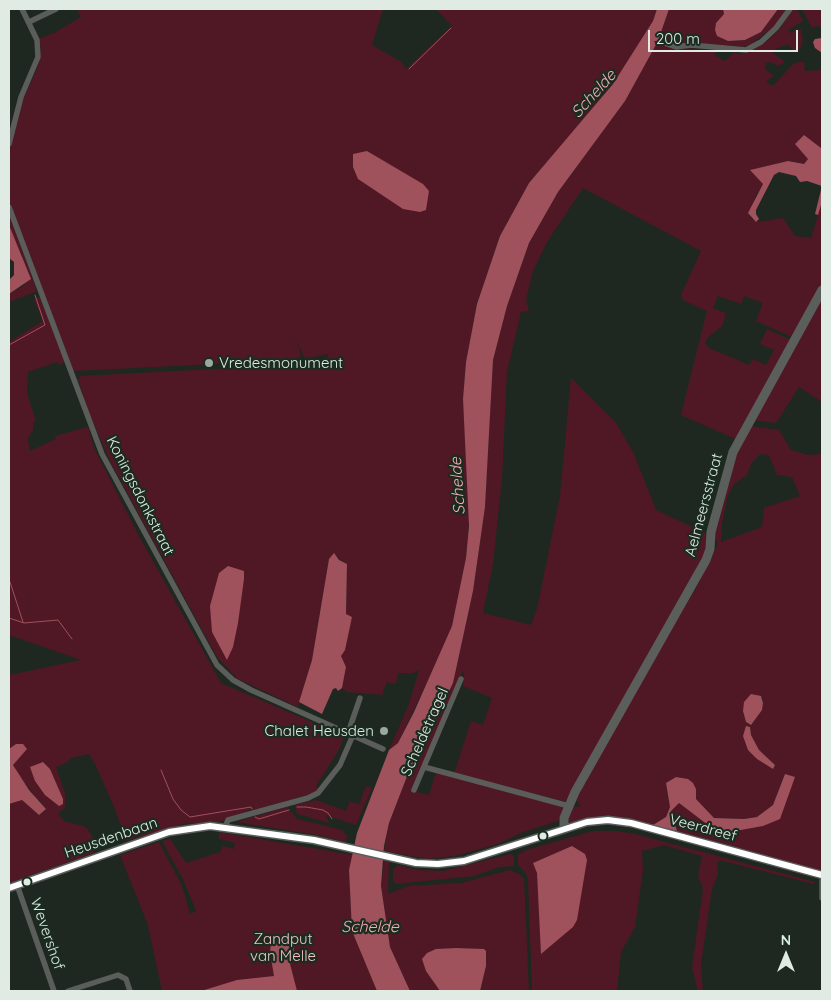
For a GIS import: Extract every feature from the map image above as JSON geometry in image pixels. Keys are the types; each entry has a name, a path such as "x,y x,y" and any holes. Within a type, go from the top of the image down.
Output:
{"main road":[{"name":"Aelmeersstraat","path":"569,806 706,560 710,549 711,532 732,452 822,290"},
{"path":"564,829 564,821 569,806"},
{"name":"Heusdenbaan","path":"13,887 169,832 196,826 225,827 372,853"},
{"name":"Veerdreef","path":"372,853 427,864 449,864 575,826 619,826 822,875"},
{"name":"Veerdreef","path":"714,848 822,881"}],"street":[{"path":"9,144 21,97 38,57 39,48 22,9"},
{"path":"29,22 56,9"},
{"path":"667,44 676,47 691,45 746,50 761,42 776,28 790,9"},
{"name":"Koningsdonkstraat","path":"9,208 102,454 212,656 233,680 250,690 350,734"},
{"name":"Scheldetragel","path":"414,790 461,681"},
{"path":"225,827 226,822 234,818 308,798 318,793 340,765 360,698"},
{"path":"350,734 383,749"},
{"path":"424,767 569,806"},
{"path":"822,881 822,898"},
{"name":"Wevershof","path":"13,887 54,991"},
{"path":"68,991 118,975 126,978 130,991"}],"green space":[{"path":"77,9 383,9 372,45 401,62 406,69 452,26 436,9 657,9 653,21 626,66 591,111 529,183 500,236 477,304 466,362 463,399 470,508 462,584 452,626 444,647 398,743 389,750 409,704 419,670 413,673 398,673 396,684 387,682 382,695 347,692 342,688 346,667 341,656 352,617 346,615 347,564 336,557 329,559 312,660 298,707 238,679 217,657 110,461 89,413 78,379 81,376 327,363 328,354 305,359 296,340 301,355 298,360 73,371 9,200 9,153 20,107 38,66 41,47 39,39 54,33 81,17"},
{"path":"669,9 723,9 725,14 716,23 717,36 729,41 745,40 761,32 778,9 787,9 776,25 751,44 743,47 714,45 685,48 719,50 714,55 725,61 734,52 741,54 766,42 779,30 793,9 797,9 803,21 788,30 789,33 795,29 801,30 803,40 800,49 795,53 788,44 777,48 773,53 784,61 779,66 768,62 765,63 765,70 774,75 766,82 773,86 793,64 799,62 804,62 805,71 822,70 822,166 808,159 804,164 788,161 751,170 764,184 755,197 750,217 757,222 783,218 795,236 811,238 822,202 822,402 799,387 776,423 753,420 750,426 779,430 791,450 808,455 822,454 822,872 677,831 671,811 679,803 704,822 763,826 795,778 785,774 773,805 757,817 744,819 714,818 696,799 696,791 681,777 676,777 666,783 670,807 666,817 653,825 570,823 568,820 570,807 581,806 576,800 563,801 454,774 471,721 483,725 492,698 463,686 464,673 462,672 416,792 429,795 436,772 565,806 558,821 523,832 498,844 454,856 428,859 384,851 389,823 406,779 453,683 473,591 485,507 493,360 507,306 529,243 558,192 625,101 658,41","holes":["583,188 701,251 681,295 683,300 707,311 681,415 740,441 714,535 718,544 695,590 678,617 706,550 707,534 656,510 634,454 616,423 571,378 560,496 537,609 531,625 483,613 493,564 502,478 507,372 521,312 529,311 526,300 533,271 547,242","718,296 741,304 744,296 763,303 756,321 792,337 791,340 767,329 760,344 774,350 766,365 753,359 749,365 709,348 705,343 707,338 722,326 725,318 725,313 713,308","760,454 769,455 777,475 792,477 800,496 764,508 762,527 721,542 722,523 728,495 734,484 747,475 751,464","763,698 758,715 751,725 747,724 744,715 744,702","746,726 750,727 751,735 759,750 775,765 773,769 757,759"]},
{"path":"802,9 822,9 822,27 816,26 812,28"},
{"path":"9,212 37,291 9,302 9,294 25,285 22,255 9,225"},
{"path":"40,296 65,362 59,365 57,362 28,372 27,393 36,421 33,421 33,430 28,438 30,451 56,439 55,436 88,427 94,448 140,538 221,683 344,736 340,748 316,786 319,789 313,793 256,810 252,809 219,822 183,824 126,841 115,809 89,754 71,758 66,763 56,767 65,793 65,807 58,814 64,821 86,827 92,836 94,853 9,883 9,804 22,800 39,815 46,809 18,775 13,764 20,757 16,744 9,749 9,675 81,660 9,635 9,342 43,321 34,300"},
{"path":"366,786 372,788 356,825 326,815 329,823 297,814 295,805 316,800 346,811 350,801 359,805"},
{"path":"287,807 297,819 342,830 347,836 346,842 317,835 236,822"},
{"path":"593,831 617,831 635,834 815,882 814,884 719,860 717,866 718,874 712,889 701,964 703,991 698,991 692,967 703,889 698,876 702,856 664,845 642,851 643,870 635,927 621,952 617,991 532,991 528,880 526,873 518,865 518,855 526,850"},
{"name":"Zandput van Melle","path":"219,832 353,855 349,870 352,931 377,991 162,991 148,925 120,855 159,842 182,886 190,914 196,911 193,903 183,879 162,841 170,839 186,863 220,852 223,846 234,849 235,843 219,839"},
{"path":"511,854 514,857 514,866 499,867 474,876 396,884 393,881 393,869 398,865 418,870 443,871"},
{"path":"384,861 389,862 388,894 409,886 461,883 510,870 519,874 524,879 529,991 480,991 486,966 469,949 456,948 436,950 432,980 440,991 410,991 390,947 381,886"}],"water":[{"name":"Schelde","path":"657,9 669,9 658,41 625,101 558,192 529,243 507,306 493,360 485,507 473,591 453,683 406,779 389,823 384,846 381,886 390,947 410,991 377,991 352,931 349,870 357,833 389,750 398,743 414,712 452,626 466,558 469,526 463,399 466,362 477,304 500,236 529,183 613,84 653,21"},
{"path":"723,9 778,9 761,32 745,40 728,41 717,36 715,30 716,23 724,14"},
{"path":"822,38 822,53 815,48 813,42 815,39"},
{"path":"804,135 821,148 822,186 807,181 800,182 796,176 779,172 774,175 756,210 759,219 756,222 748,213 763,184 750,170 788,161 804,164 808,159 795,144"},
{"path":"367,151 423,184 429,191 426,210 420,212 403,209 358,179 353,167 353,154"},
{"path":"822,186 822,202 818,215 815,214"},
{"path":"9,225 31,279 9,294 9,280 14,275 14,262 9,258"},
{"path":"334,553 339,560 347,564 346,614 352,617 345,650 341,656 346,667 342,688 338,691 336,688 333,689 322,714 299,702 312,660 329,559"},
{"path":"228,566 244,571 244,579 233,647 227,660 212,632 210,606 219,573"},
{"path":"751,694 761,696 763,703 762,710 751,725 746,722 743,711 744,702"},
{"path":"746,726 750,727 751,735 759,750 775,765 773,769 757,759 748,750 743,736"},
{"path":"16,744 23,744 27,749 13,765 29,790 46,809 39,815 22,800 9,804 9,749"},
{"path":"43,762 50,769 63,799 63,804 59,806 45,795 35,781 30,767"},
{"path":"785,774 795,777 780,819 763,826 724,833 704,822 679,803 671,811 677,831 653,825 666,817 670,807 666,783 676,777 688,779 693,783 696,789 696,799 714,818 744,819 757,817 773,805"},
{"path":"572,846 585,854 587,860 577,920 573,927 541,954 537,873 533,863"},
{"path":"278,939 288,939 295,943 293,953 288,956 297,991 201,991 237,980 274,976 270,952 271,942"},
{"path":"436,949 484,949 486,951 486,966 480,991 440,991 426,971 422,959 427,953"}],"waterway":[{"path":"409,69 451,28"},
{"path":"9,345 45,325 35,295"},
{"path":"10,582 23,622"},
{"path":"9,618 24,623 58,620 72,639"},
{"path":"161,770 173,799 181,810 190,817 251,807 252,809"},
{"path":"297,807 323,810 332,819"},
{"path":"255,817 259,819 289,810"}],"transit line":[{"path":"9,888 169,832 210,826 314,840 416,863 438,864 464,861 587,822 608,820 631,823 822,875"}],"place":[{"name":"Vredesmonument","path":"209,363"},
{"name":"Chalet Heusden","path":"384,731"}]}
